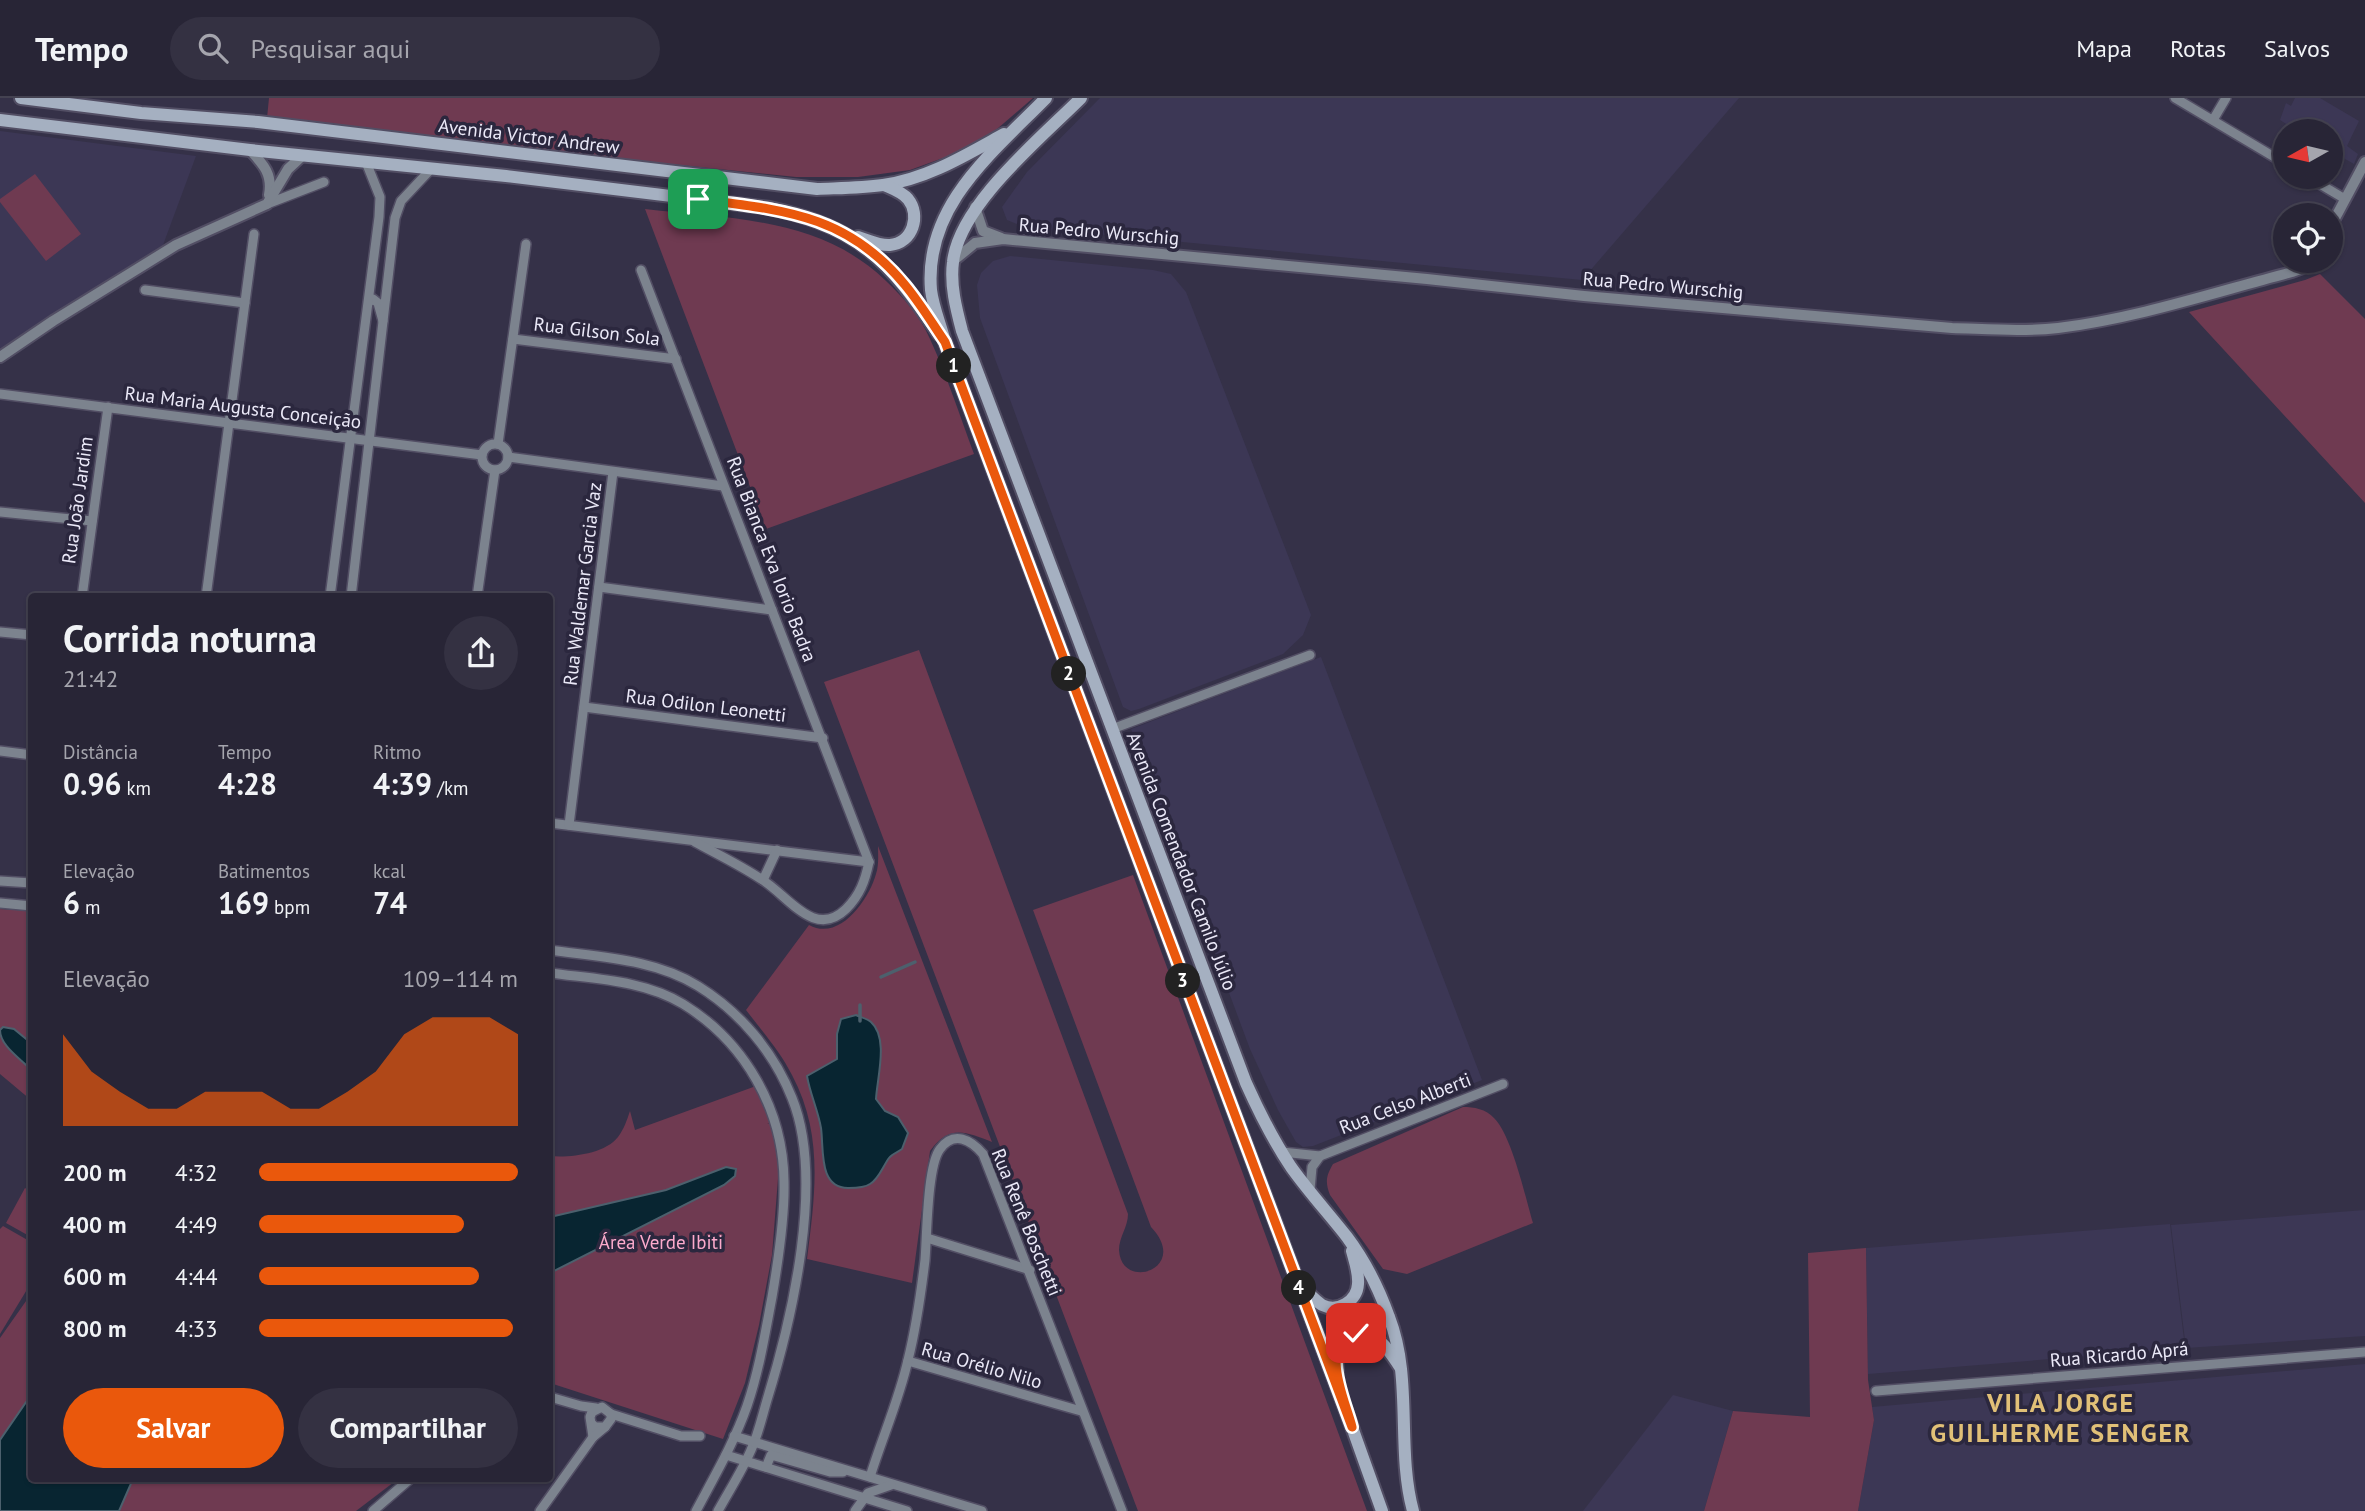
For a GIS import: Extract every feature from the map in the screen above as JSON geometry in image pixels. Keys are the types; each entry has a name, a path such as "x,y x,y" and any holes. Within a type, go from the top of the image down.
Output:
{"main road":[{"name":"Avenida Victor Andrew","path":"21,98 141,113 258,122 817,189 884,185 937,169 1019,125"},
{"name":"Avenida Comendador Camilo Júlio","path":"1046,98 966,181 946,212 931,264 932,293 945,342 1382,1511"},
{"name":"Avenida Comendador Camilo Júlio","path":"1081,98 975,207 959,237 953,261 955,305 962,331 1245,1083 1282,1152 1350,1240 1374,1280 1389,1316 1399,1346 1403,1431 1413,1511"},
{"path":"0,120 770,208 804,215 845,232 890,245 903,240 911,232 915,214 902,193 884,185"},
{"path":"845,232 882,260 905,285 945,342"},
{"path":"1296,1281 1322,1305 1335,1308 1353,1299 1358,1284 1350,1240"},
{"path":"1352,1427 1335,1363 1336,1351 1342,1342 1356,1333 1378,1338 1389,1349 1401,1371"}],"street":[{"path":"2175,98 2273,155"},
{"path":"2213,120 2226,98"},
{"path":"250,150 267,169 270,179 267,204"},
{"path":"267,204 288,169 303,155"},
{"path":"331,593 369,302 380,197 366,162"},
{"path":"2343,203 2365,162"},
{"path":"351,593 395,218 401,201 431,169"},
{"path":"0,357 176,245 324,181"},
{"path":"2328,189 2345,199"},
{"name":"Rua Pedro Wurschig","path":"975,207 984,230 1003,239"},
{"path":"207,593 254,234"},
{"name":"Rua Pedro Wurschig","path":"953,261 975,243 1003,239 1584,296 1938,327 2005,330 2058,328 2125,316 2288,273"},
{"path":"498,444 526,244"},
{"name":"Rua Bianca Eva Iorio Badra","path":"641,270 869,862"},
{"path":"145,290 245,303"},
{"path":"369,302 373,299 378,303 384,324"},
{"name":"Rua Gilson Sola","path":"513,339 676,359"},
{"name":"Rua Maria Augusta Conceição","path":"0,394 482,455"},
{"name":"Rua João Jardim","path":"83,593 108,407"},
{"path":"498,444 505,449 508,457 503,468 495,470 484,464 482,455 490,445 498,444"},
{"path":"508,457 723,486"},
{"path":"478,593 495,470"},
{"name":"Rua Waldemar Garcia Vaz","path":"569,825 613,471"},
{"path":"0,512 92,521"},
{"path":"599,587 772,610"},
{"path":"0,632 28,635"},
{"path":"1112,729 1310,655"},
{"name":"Rua Odilon Leonetti","path":"584,707 823,738"},
{"path":"0,751 28,754"},
{"path":"553,823 777,850 869,862 866,879 859,894 838,916 828,920 815,920 763,880 690,840"},
{"path":"763,880 777,850"},
{"path":"0,881 28,883"},
{"path":"0,903 28,906"},
{"path":"553,950 640,964 671,973 698,986 736,1016 759,1039 789,1090 802,1136 806,1177 805,1212 793,1305 754,1443 718,1511"},
{"path":"553,973 635,985 682,1003 706,1020 732,1045 752,1071 766,1096 775,1123 785,1182 777,1271 762,1352 746,1408 726,1455 696,1511"},
{"name":"Rua Celso Alberti","path":"1282,1152 1321,1156 1503,1084"},
{"name":"Rua Renê Boschetti","path":"870,1477 908,1361 923,1280 936,1155 949,1140 960,1138 969,1140 983,1154 1122,1511"},
{"name":"Rua Celso Alberti","path":"1310,1190 1312,1167 1321,1156"},
{"path":"927,1238 1030,1269"},
{"path":"1004,1261 1018,1257 1022,1250"},
{"name":"Rua Ricardo Aprá","path":"1876,1391 2365,1352"},
{"name":"Rua Orélio Nilo","path":"908,1361 1081,1411"},
{"name":"Rua Orélio Nilo","path":"1047,1401 1069,1396 1074,1390"},
{"path":"553,1398 581,1406 602,1407 627,1420 681,1436 700,1436"},
{"path":"581,1406 595,1427 627,1420"},
{"path":"593,1437 590,1420 596,1408"},
{"path":"746,1408 757,1414 763,1413"},
{"path":"540,1511 593,1437 607,1426 611,1413"},
{"path":"734,1436 982,1511"},
{"path":"726,1455 907,1511"},
{"path":"766,1467 771,1455 830,1472 851,1472"},
{"path":"713,1478 731,1487"},
{"path":"373,1511 407,1482"},
{"path":"856,1511 868,1493 893,1484"}],"shaded area":[{"path":"1100,98 1739,98 1582,280 1024,227 1007,220 1002,207 1027,172"},
{"path":"2295,98 2320,98 2359,121 2347,146 2358,154 2354,164 2343,158 2343,119 2280,119 2286,103 2291,106"},
{"path":"0,131 196,156 163,245 0,352"},
{"path":"1010,256 1153,270 1171,274 1186,292 1311,615 1303,635 1283,654 1139,709 1131,711 1123,707 980,318 977,285 981,273 993,261"},
{"path":"1321,657 1482,1080 1313,1146 1303,1147 1296,1142 1278,1110 1250,1049 1131,729"},
{"path":"2365,1210 2365,1336 2186,1348 2171,1225"},
{"path":"2170,1224 2185,1348 1868,1374 1866,1248"},
{"path":"2365,1364 2365,1511 1858,1511 1874,1420 1872,1407"},
{"path":"1673,1395 1733,1411 1704,1511 1583,1511"}],"green space":[{"path":"269,98 1033,98 997,129 954,154 910,170 858,177 796,177 267,118"},
{"path":"35,174 81,234 46,261 0,202 0,199"},
{"path":"645,209 741,219 803,232 859,259 892,286 921,322 942,367 974,454 766,529"},
{"path":"2320,274 2365,319 2365,503 2189,312"},
{"path":"919,650 1128,1214 1119,1245 1123,1263 1130,1270 1151,1270 1159,1264 1163,1254 1161,1242 1151,1227 1033,910 1133,875 1367,1511 1138,1511 824,682"},
{"path":"878,846 992,1142 966,1133 951,1134 937,1142 930,1151 912,1283 807,1259 814,1188 813,1143 809,1120 787,1066 746,1010 809,925 820,929 832,928 842,923 860,906 876,874"},
{"path":"0,909 28,911 28,1097 0,1074"},
{"name":"Área Verde Ibiti","path":"756,1086 765,1102 771,1122 767,1124 771,1123 779,1166 772,1255 745,1383 723,1439 553,1384 553,1156 596,1151 612,1143 624,1128 630,1111 635,1130"},
{"path":"1463,1107 1487,1112 1501,1127 1517,1167 1533,1223 1407,1274 1383,1269 1330,1195 1327,1183 1331,1168 1333,1164"},
{"path":"25,1188 28,1190 28,1235 6,1223"},
{"path":"3,1226 28,1240 28,1288 0,1334 0,1229"},
{"path":"1866,1248 1868,1380 1874,1420 1858,1511 1704,1511 1733,1411 1810,1417 1808,1253"},
{"path":"28,1298 28,1482 394,1482 356,1511 0,1511 0,1338"}],"water":[{"path":"856,1015 871,1022 880,1038 881,1059 876,1099 885,1111 898,1117 908,1133 902,1149 889,1158 873,1182 863,1187 849,1188 839,1187 827,1175 820,1121 807,1076 837,1059 837,1034 841,1019"},
{"path":"3,1027 14,1029 28,1041 28,1067 3,1041 0,1030"},
{"path":"726,1167 736,1169 735,1176 724,1185 553,1271 553,1216 666,1190"},
{"path":"28,1399 28,1482 132,1482 119,1511 0,1511 0,1440"}],"waterway":[{"path":"881,977 915,962"},
{"path":"860,1005 860,1021"}],"district":[{"name":"VILA JORGE GUILHERME SENGER","path":"2061,1418"}],"route":[{"path":"698,199 804,215 845,232 882,260 905,285 945,342 1352,1427 1335,1363 1336,1351 1342,1342 1356,1333"}]}
